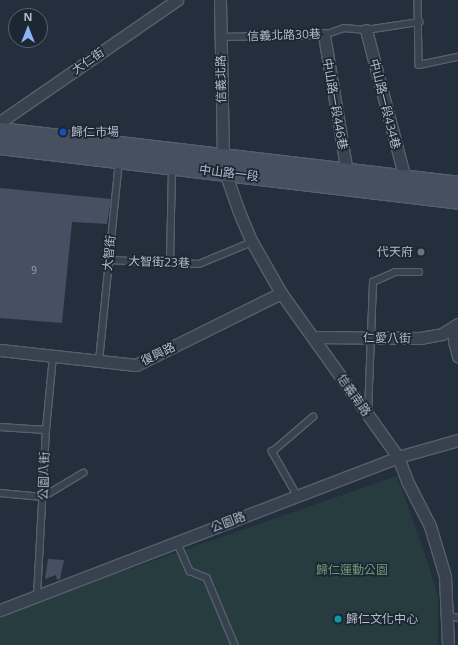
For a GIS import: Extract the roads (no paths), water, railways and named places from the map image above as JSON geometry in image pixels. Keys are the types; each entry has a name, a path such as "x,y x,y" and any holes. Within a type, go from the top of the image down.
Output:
{"main road":[{"name":"中山路一段","path":"0,131 120,153 172,166 224,165 347,172 458,185"},
{"name":"中山路一段","path":"0,146 120,153 224,165 458,201"}],"street":[{"name":"大仁街","path":"0,122 177,0"},
{"name":"信義北路","path":"220,0 224,165"},
{"name":"中山路一段434巷","path":"366,30 405,179"},
{"name":"中山路一段446巷","path":"324,35 347,172"},
{"name":"信義南路","path":"224,165 239,212 252,242 281,293 314,337 398,457 407,481 430,526 445,576 452,616 448,645"},
{"name":"復興路","path":"0,350 136,365 281,293"},
{"name":"仁愛八街","path":"314,337 420,338 442,334 456,326"},
{"path":"456,326 454,341 458,356"},
{"name":"公園路","path":"0,610 398,457 458,440"}],"lane":[{"path":"418,0 419,65 458,57"},
{"name":"信義北路30巷","path":"220,37 324,35 344,28 366,30 419,22"},
{"name":"大智街","path":"99,361 120,153"},
{"path":"170,263 172,166"},
{"name":"大智街23巷","path":"109,260 199,264 252,242"},
{"path":"368,414 372,282 395,272 419,272"},
{"name":"公園八街","path":"37,596 46,430 53,356"},
{"path":"297,496 272,452 313,417"},
{"path":"0,427 46,430"},
{"path":"0,493 43,497 83,473"},
{"path":"177,542 190,571 207,578 235,645"}],"place":[{"name":"歸仁市場","path":"63,132"},
{"name":"代天府","path":"421,252"},
{"name":"歸仁文化中心","path":"338,619"}],"park label":[{"name":"歸仁運動公園","path":"352,570"}]}
